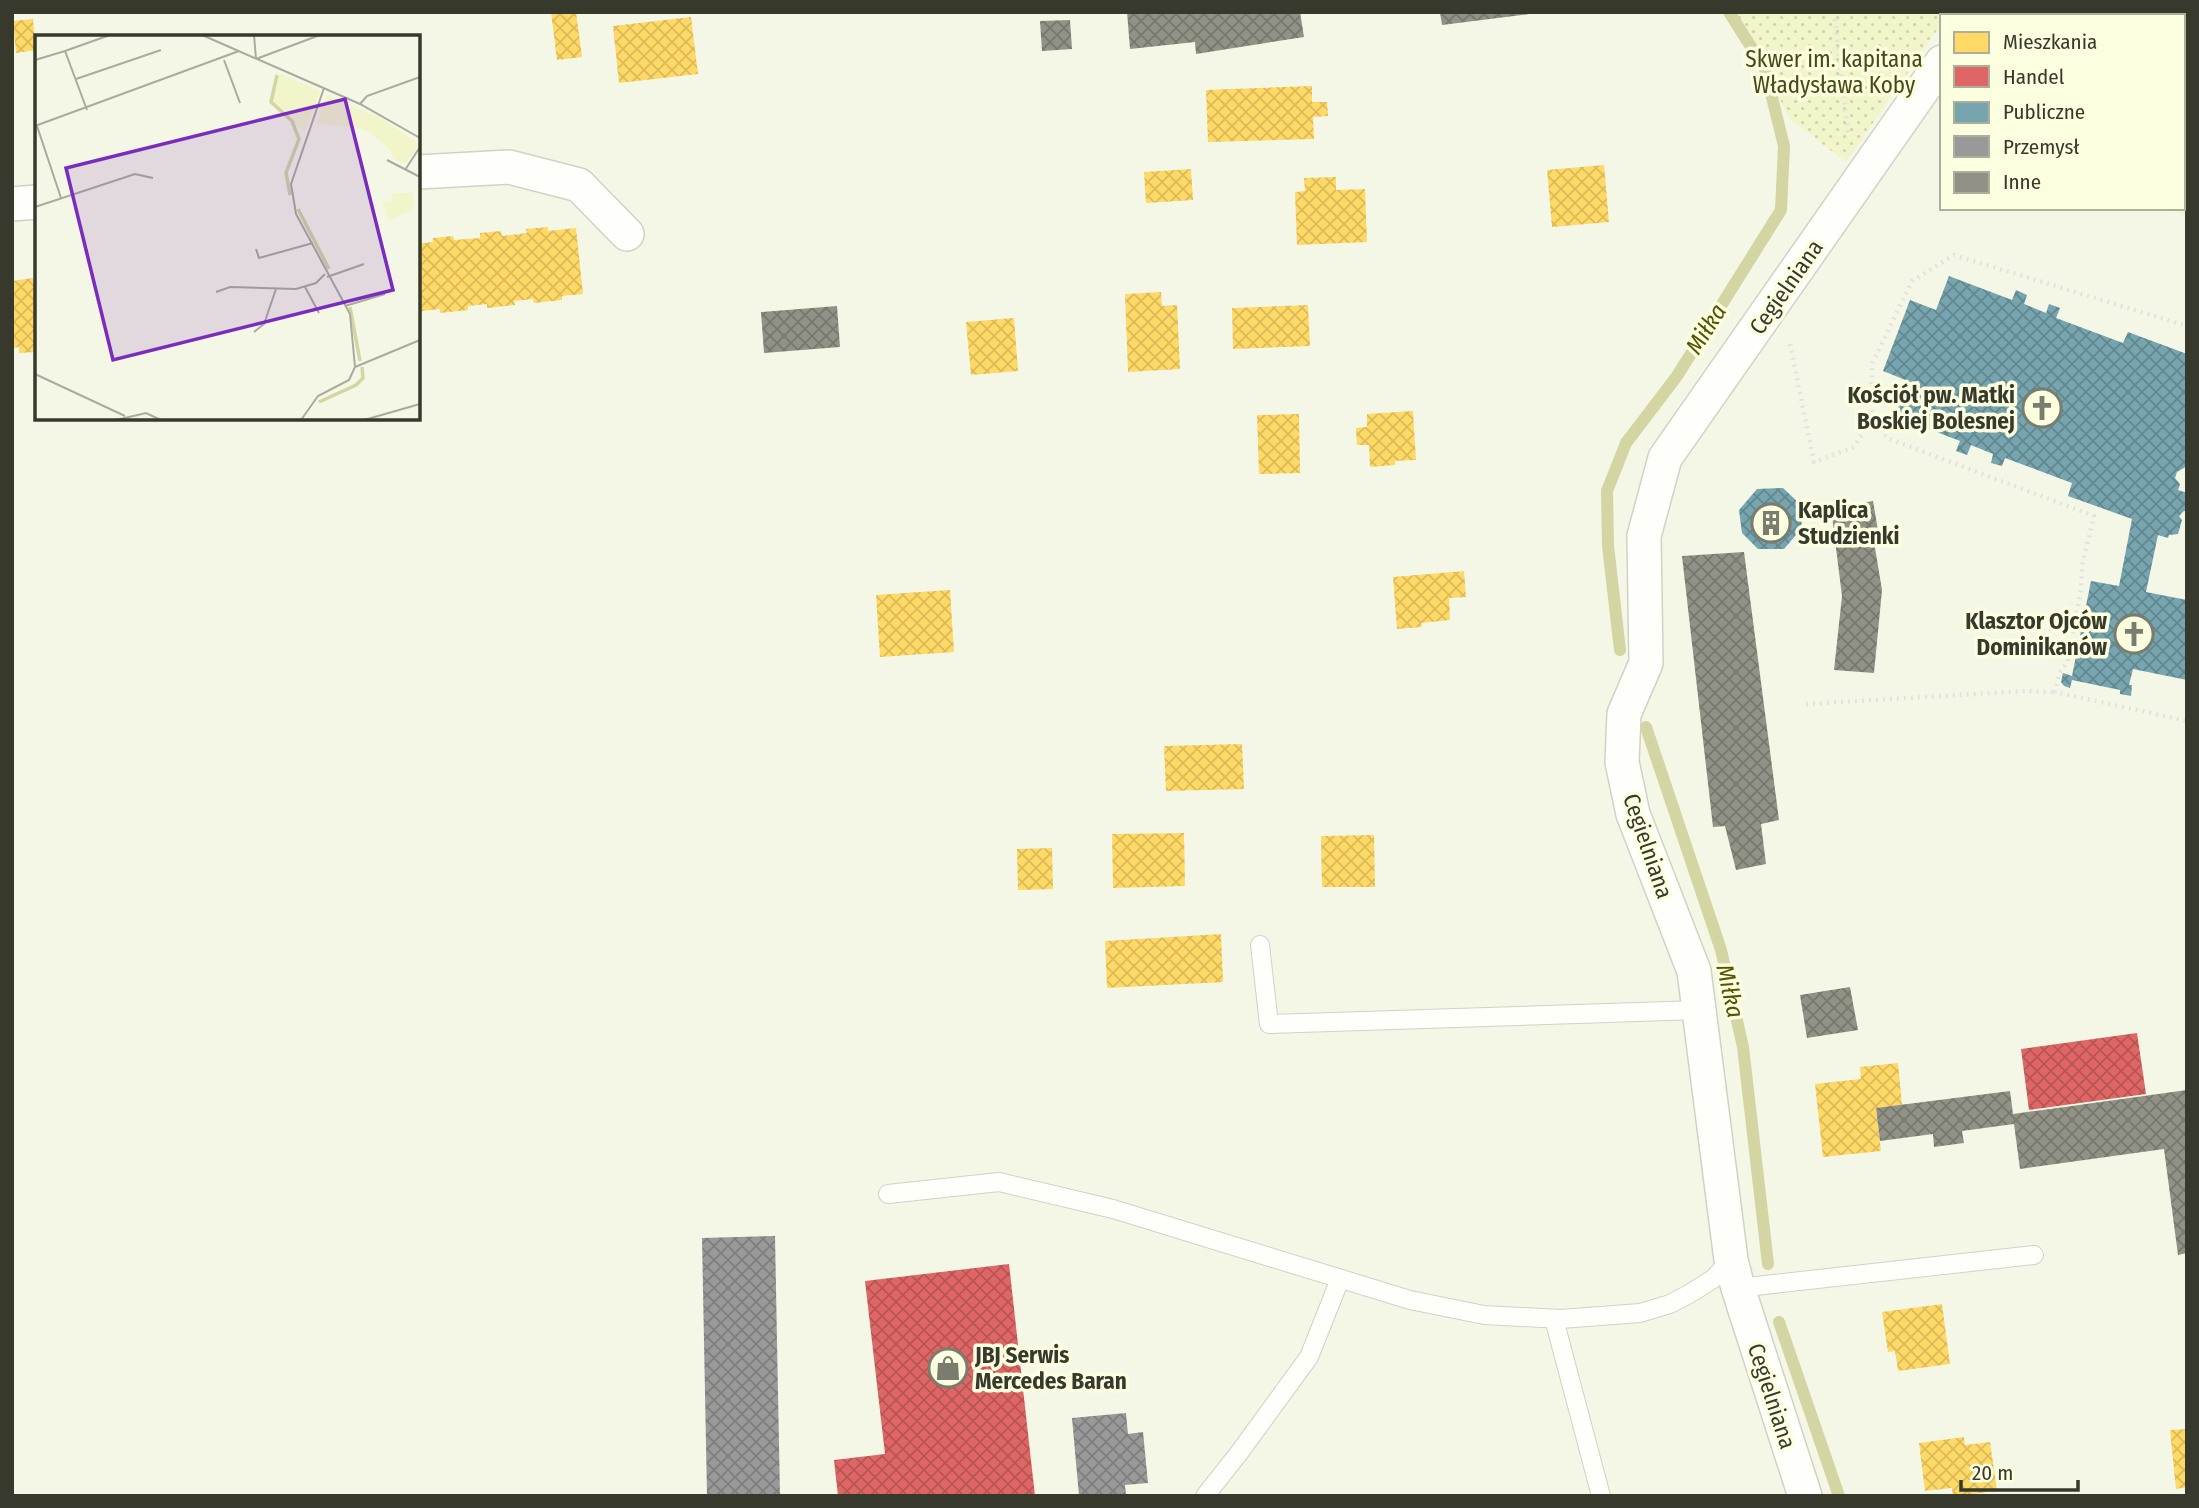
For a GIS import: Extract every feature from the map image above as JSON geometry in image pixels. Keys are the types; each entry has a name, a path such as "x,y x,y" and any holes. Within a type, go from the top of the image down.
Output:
{"street":[{"name":"Cegielniana","path":"1805,1496 1734,1274 1694,971 1633,814 1622,762 1624,714 1646,663 1644,536 1665,458 1940,65"},
{"path":"420,172 509,167 579,185 627,234"},
{"path":"12,204 35,202"}],"lane":[{"path":"1260,945 1269,1024 1699,1010"},
{"path":"888,1194 999,1182 1113,1209 1340,1279 1456,1311 1555,1319 1640,1313 1670,1304 1713,1279 1734,1274 2035,1255"},
{"path":"1205,1496 1309,1357 1340,1279"},
{"path":"1555,1319 1601,1496"}],"path":[{"path":"1834,12 1854,189"},
{"path":"1778,299 1788,333 1814,462 1854,447 1872,418 1872,364 1912,281 1954,255 2187,326"},
{"path":"1872,418 1886,438 2094,516 2082,565 2081,590 2068,662 2059,673 2055,692"},
{"path":"1806,704 2027,691 2055,692 2187,721"}],"green space":[{"name":"Skwer im. kapitana Władysława Koby","path":"1721,12 1949,12 1940,14 1940,26 1846,162 1790,119 1752,44"},
{"path":"2171,12 2174,14 2004,14"},
{"path":"2185,23 2187,24 2187,216 2170,210 2185,210"}],"building: Mieszkania":[{"path":"551,12 576,12 582,57 557,60"},
{"path":"691,17 698,74 619,83 613,26"},
{"path":"33,19 35,50 16,53 13,21"},
{"path":"1312,86 1312,102 1327,102 1328,116 1313,117 1314,139 1208,142 1206,90"},
{"path":"1604,165 1609,222 1552,227 1547,170"},
{"path":"1191,169 1193,200 1146,203 1144,172"},
{"path":"1336,177 1336,190 1365,189 1367,242 1297,245 1295,192 1305,191 1304,178"},
{"path":"548,227 548,231 576,228 583,294 562,296 562,300 534,303 533,299 514,301 515,305 487,308 487,304 468,306 468,310 440,313 440,309 422,311 420,314 420,244 433,242 433,238 453,236 454,240 480,238 480,233 501,231 502,236 527,233 526,229"},
{"path":"33,278 35,352 19,353 19,347 12,348 12,281"},
{"path":"1161,292 1162,306 1177,305 1180,369 1128,372 1125,294"},
{"path":"1308,305 1310,346 1233,349 1232,308"},
{"path":"1014,318 1018,371 971,375 966,322"},
{"path":"1413,411 1416,460 1395,461 1395,465 1370,467 1369,445 1357,445 1356,428 1367,427 1367,414"},
{"path":"1299,414 1300,473 1259,474 1257,415"},
{"path":"1464,571 1466,597 1449,598 1450,620 1421,623 1422,627 1397,629 1393,577"},
{"path":"950,590 954,652 880,657 876,595"},
{"path":"1242,744 1244,789 1166,791 1164,746"},
{"path":"1184,833 1185,886 1113,888 1112,834"},
{"path":"1374,835 1375,887 1322,887 1321,836"},
{"path":"1052,848 1053,889 1018,890 1017,849"},
{"path":"1221,934 1223,982 1107,988 1105,941"},
{"path":"1898,1063 1902,1105 1876,1108 1881,1151 1823,1157 1815,1084 1861,1079 1860,1067"},
{"path":"1942,1304 1950,1364 1898,1371 1895,1351 1888,1352 1882,1312"},
{"path":"2187,1429 2187,1487 2176,1489 2170,1430"},
{"path":"1964,1437 1965,1445 1990,1442 1997,1491 1953,1496 1952,1488 1925,1491 1919,1443"}],"building: Handel":[{"path":"2137,1033 2146,1094 2029,1110 2021,1049"},
{"name":"JBJ Serwis Mercedes Baran","path":"1009,1264 1035,1496 838,1496 834,1460 885,1454 865,1281"}],"building: Publiczne":[{"name":"Kościół pw. Matki Boskiej Bolesnej","path":"1949,276 2012,300 2016,290 2027,295 2024,304 2046,313 2049,304 2060,308 2056,318 2123,343 2128,332 2187,354 2187,466 2177,472 2175,478 2180,484 2178,490 2187,493 2187,512 2184,511 2179,516 2182,520 2178,534 2169,535 2168,538 2158,535 2146,592 2187,600 2187,680 2133,669 2129,685 2132,685 2131,696 2120,694 2120,690 2072,680 2070,688 2064,686 2061,682 2063,673 2072,676 2091,581 2119,586 2132,519 2068,496 2072,483 2005,458 2002,466 1991,463 1993,454 1971,445 1967,455 1956,451 1960,441 1895,416 1908,381 1883,371 1910,300 1936,310"},
{"name":"Kaplica Studzienki","path":"1783,488 1800,504 1802,528 1784,549 1758,549 1742,533 1739,510 1757,489"}],"building: Przemysł":[{"path":"775,1236 780,1496 707,1496 702,1238"},
{"path":"1126,1413 1128,1434 1143,1432 1148,1483 1125,1485 1126,1496 1079,1496 1072,1418"}],"building: Inne":[{"path":"1127,12 1300,12 1304,37 1196,54 1195,42 1130,49"},
{"path":"1440,12 1529,12 1529,14 1442,25"},
{"path":"1070,20 1072,49 1042,51 1040,21"},
{"path":"837,306 840,347 764,353 761,312"},
{"path":"1873,501 1880,542 1874,542 1882,590 1874,673 1834,670 1842,596 1831,508"},
{"path":"1744,552 1779,820 1761,824 1766,864 1736,870 1725,826 1713,827 1682,556"},
{"path":"1850,987 1858,1030 1807,1038 1800,995"},
{"path":"2187,1090 2187,1253 2178,1255 2164,1149 2020,1169 2014,1124 1962,1131 1964,1143 1934,1147 1933,1134 1880,1141 1876,1108 2010,1091 2013,1114"}],"waterway":[{"name":"Miłka","path":"1620,650 1608,546 1607,491 1626,443 1677,376 1781,210 1784,146 1765,69 1729,12"},
{"name":"Miłka","path":"1646,727 1721,950 1743,1047 1768,1264"},
{"name":"Miłka","path":"1779,1322 1839,1496"}],"place":[{"name":"Kościół pw. Matki Boskiej Bolesnej","path":"2042,408"},
{"name":"Kaplica Studzienki","path":"1771,523"},
{"name":"Klasztor Ojców Dominikanów","path":"2134,634"},
{"name":"JBJ Serwis Mercedes Baran","path":"948,1368"}]}
